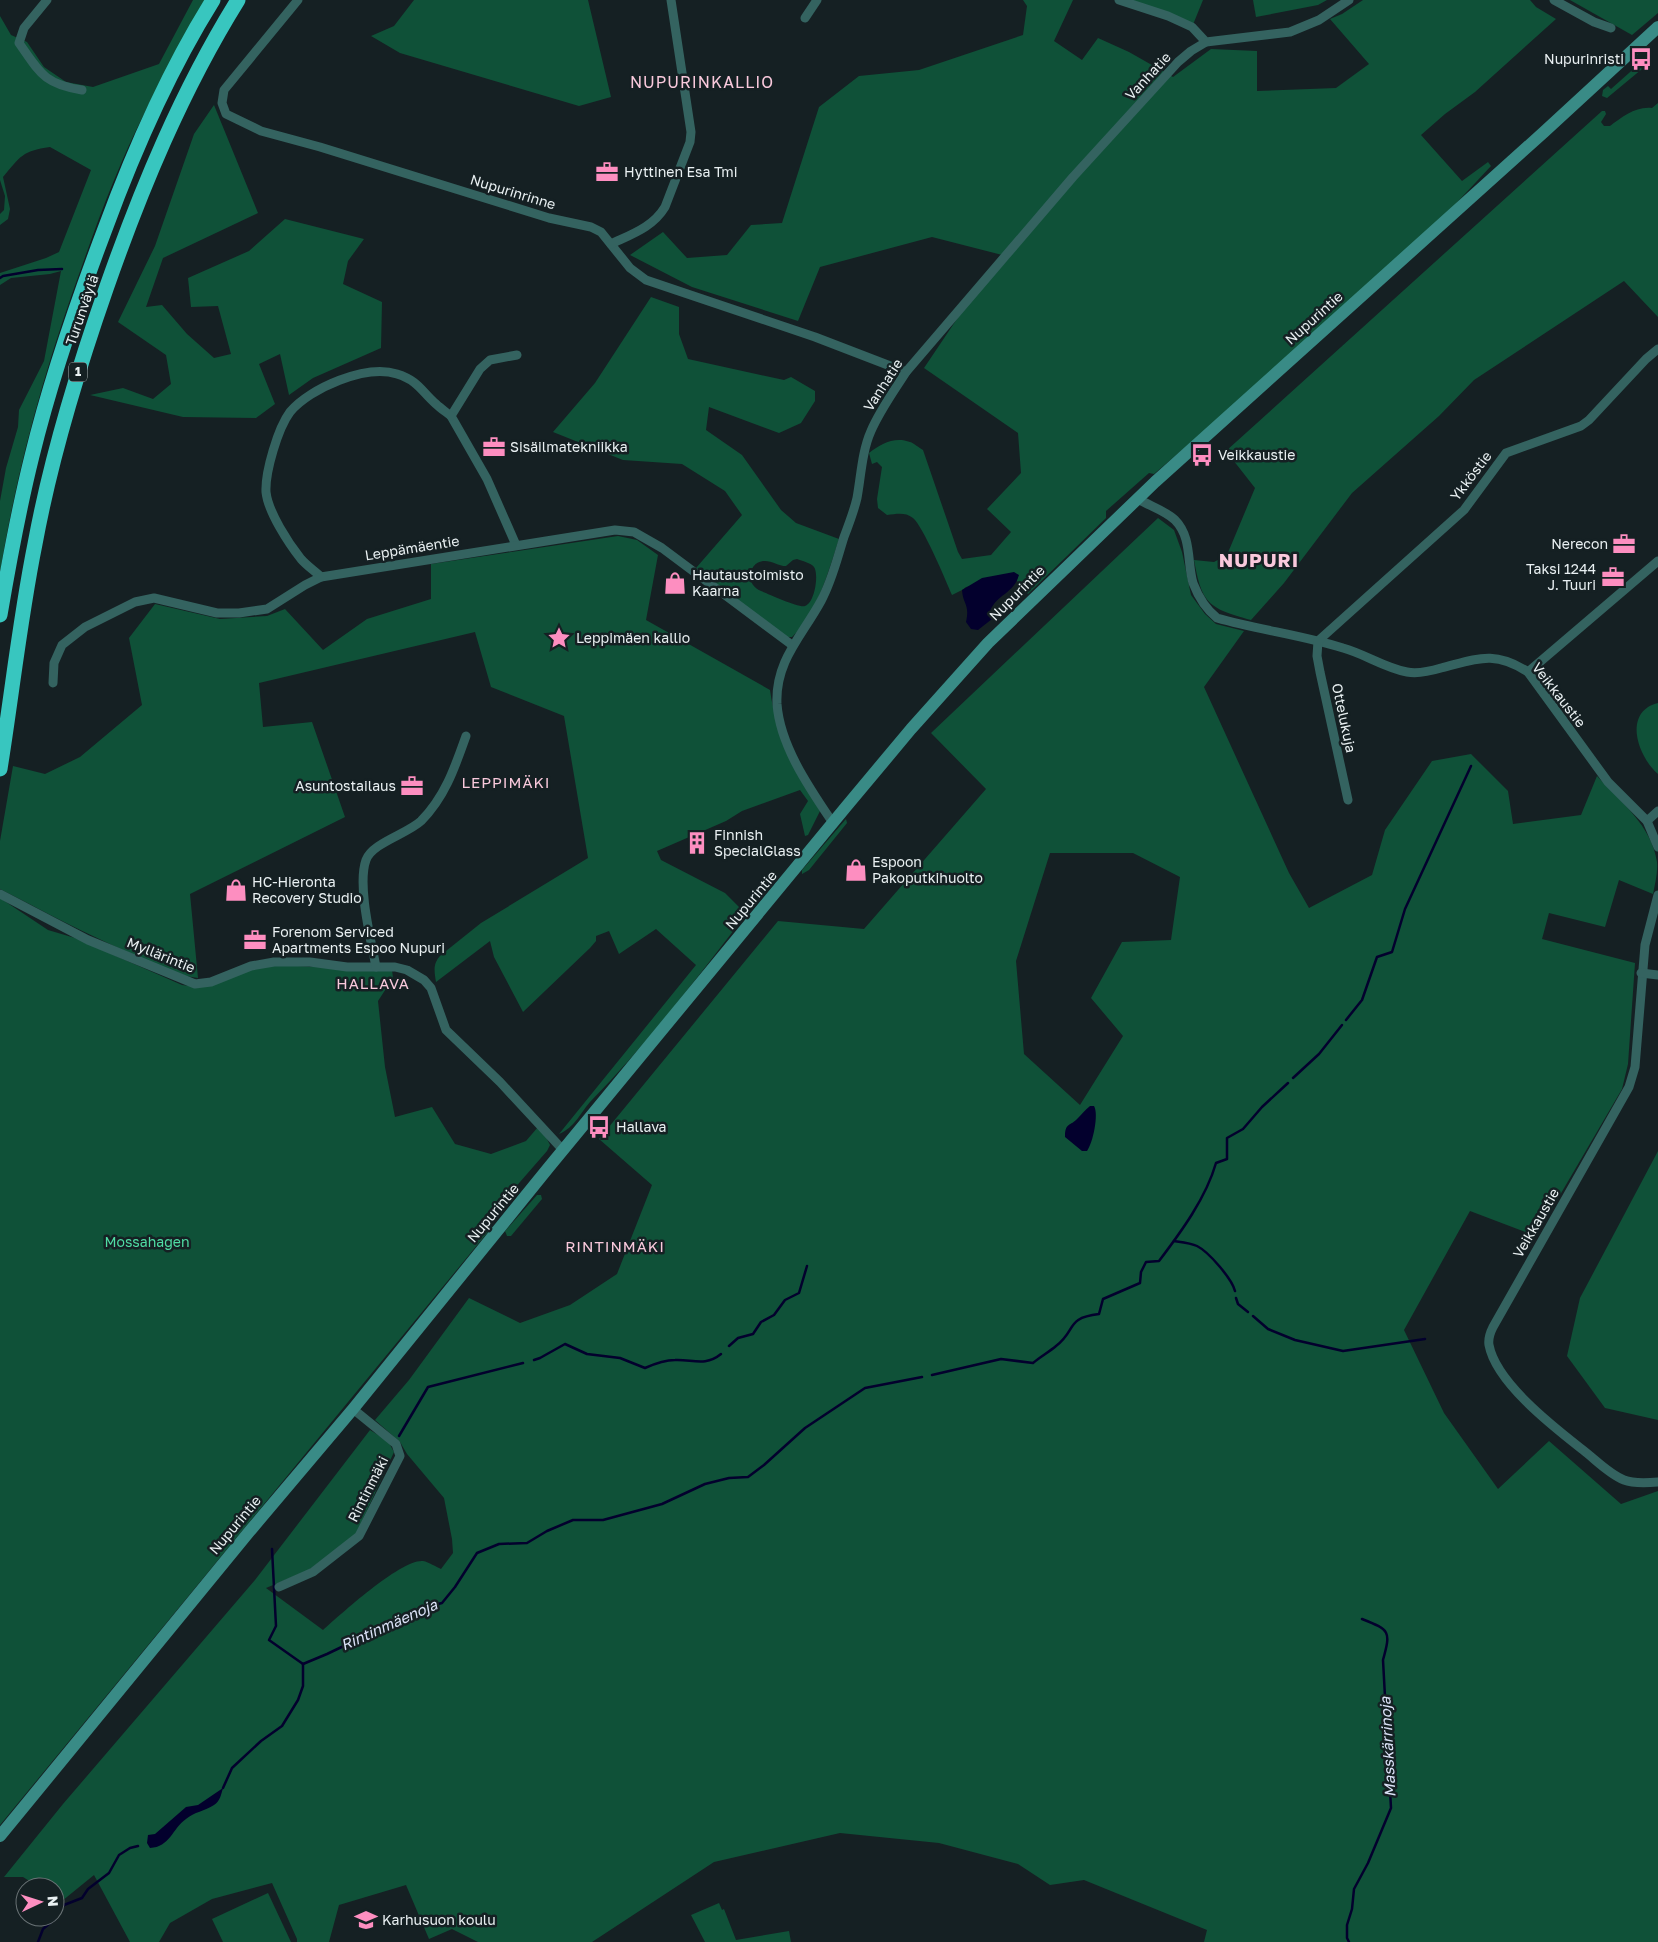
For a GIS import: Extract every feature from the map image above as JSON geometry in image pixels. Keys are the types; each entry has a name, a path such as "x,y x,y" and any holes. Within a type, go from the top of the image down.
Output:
{"highway":[{"name":"Turunväylä","path":"0,615 12,547 32,455 61,352 85,281 122,181 156,103 213,0"},
{"name":"Turunväylä","path":"0,770 34,544 54,456 82,357 143,188 178,109 238,0"}],"main road":[{"name":"Nupurintie","path":"0,1836 833,823 911,729 988,643 1066,566 1138,499 1658,27"}],"street":[{"path":"47,0 24,28 19,42 41,74 60,87 82,90"},
{"name":"Nupurinrinne","path":"298,0 224,90 222,103 226,114 261,131 320,147 549,218 592,227 601,232 630,268 646,280 815,337 906,372"},
{"path":"611,244 652,224 661,214 690,142 691,132 671,0"},
{"path":"805,18 818,0"},
{"path":"1119,0 1168,16 1192,28 1206,42 1290,32 1319,20 1349,0"},
{"path":"1554,0 1594,22 1611,28"},
{"name":"Vanhatie","path":"833,823 808,786 791,752 782,728 777,705 778,689 780,675 792,645 812,616 830,581 856,500 871,431 885,404 906,372 1073,177 1178,62 1206,42"},
{"name":"Ykköstie","path":"1318,641 1464,510 1506,453 1581,426 1658,349"},
{"path":"450,416 480,369 490,360 517,355"},
{"path":"321,577 292,548 270,508 266,493 269,464 289,413 303,400 320,389 368,372 387,372 410,379 421,387 436,405 450,416 486,479 516,545"},
{"name":"Veikkaustie","path":"1138,499 1176,521 1186,542 1193,583 1210,612 1217,618 1344,648 1382,664 1408,672 1422,672 1475,659 1498,658 1508,661 1528,672 1608,782 1647,821 1658,847"},
{"name":"Leppämäentie","path":"53,683 54,663 62,645 85,627 135,602 154,598 217,613 239,613 267,609 321,577 616,530 634,532 662,548 792,645"},
{"path":"1528,672 1658,561"},
{"name":"Ottelukuja","path":"1318,641 1317,656 1320,672 1348,800"},
{"path":"376,967 364,889 366,859 376,847 406,832 420,822 429,812 441,796 454,772 466,736"},
{"path":"1647,821 1658,811"},
{"name":"Myllärintie","path":"0,894 88,940 195,984 211,982 251,966 274,962 400,968 416,974 431,988 446,1030 500,1082 564,1150"},
{"name":"Veikkaustie","path":"1658,895 1645,945 1634,1067 1630,1087 1489,1335 1489,1346 1505,1377 1530,1405 1562,1434 1623,1480 1644,1483 1658,1482"},
{"path":"1642,972 1658,976"},
{"name":"Rintinmäki","path":"279,1587 313,1572 359,1536 400,1456 396,1444 353,1409"}],"green space":[{"path":"193,0 205,0 160,82 128,147 104,205 57,339 24,455 0,573 0,501 6,468 18,427 19,410 44,361 61,271 11,278 0,285 0,273 59,252 91,170 50,147 33,150 23,156 3,177 10,209 8,219 0,225 0,214 4,210 5,196 0,180 0,16 11,35 27,42 44,67 66,82 93,87 159,64"},
{"path":"414,0 588,0 611,97 579,106 400,53 371,36 394,26"},
{"path":"1023,0 1073,0 1054,41 1082,60 1098,38 1129,52 1173,77 1211,49 1257,51 1257,91 1336,88 1369,64 1330,19 1342,14 1363,0 1530,0 1536,7 1556,19 1475,92 1421,135 1462,181 1488,162 1491,166 1448,212 1232,407 1154,474 1149,473 1106,511 1106,518 1028,594 1017,581 1018,575 966,587 952,595 934,554 913,518 901,514 887,515 878,508 877,499 882,467 877,462 872,464 869,453 893,440 904,440 923,450 962,559 991,555 1011,532 987,509 1021,473 1018,433 924,368 963,310 1010,257 932,237 820,267 798,321 692,287 630,255 663,232 687,258 727,255 751,225 782,223 819,107 859,76 919,70 1023,35 1027,6"},
{"path":"1119,0 1203,0 1192,27"},
{"path":"1253,0 1327,0 1318,5 1256,17"},
{"path":"1570,0 1658,0 1658,13 1632,35"},
{"path":"1638,65 1642,69 1607,98 1602,96 1603,90 1608,86 1611,89"},
{"path":"1658,103 1658,317 1624,281 1474,380 1439,416 1352,493 1284,583 1251,620 1225,612 1209,602 1200,586 1194,560 1214,562 1227,555 1255,488 1226,451 1602,111 1605,111 1606,114 1601,122 1604,126 1610,126 1630,113 1640,109 1652,108"},
{"path":"214,105 258,213 163,258 146,307 162,305 187,334 214,358 231,354 218,306 191,307 188,278 249,251 285,219 364,239 348,261 343,284 382,302 381,348 313,378 289,395 280,354 259,364 275,404 256,418 183,417 90,395 123,388 153,399 171,384 166,355 118,322 155,246 194,134"},
{"path":"651,297 679,307 679,334 688,359 784,380 791,377 815,391 815,401 801,423 779,433 709,407 706,430 742,455 781,510 796,523 839,539 815,604 809,616 792,637 786,637 696,568 742,515 725,491 682,464 623,460 553,432 595,383","holes":["797,559 811,564 814,567 816,576 814,594 805,606 791,603 761,591 752,584 750,574 758,563 766,561 786,566"]},
{"path":"1158,518 1174,530 1182,552 1191,595 1205,614 1216,624 1244,631 1204,687 1289,873 1309,908 1372,875 1385,830 1432,761 1471,754 1508,791 1513,824 1581,815 1597,776 1634,815 1649,837 1657,862 1653,894 1619,880 1605,927 1549,913 1542,939 1635,963 1628,1064 1622,1089 1536,1236 1470,1211 1404,1330 1444,1413 1498,1489 1549,1441 1621,1504 1658,1491 1658,1942 1204,1942 1207,1930 1084,1880 1050,1885 1018,1864 939,1843 840,1833 714,1862 592,1942 478,1942 452,1929 429,1939 406,1885 339,1905 329,1942 297,1942 272,1883 212,1899 170,1923 159,1942 130,1942 94,1875 65,1899 65,1877 4,1877 63,1804 255,1580 370,1430 388,1441 394,1452 356,1534 309,1570 266,1588 323,1630 386,1578 401,1569 413,1563 423,1561 441,1569 453,1553 444,1498 407,1454 400,1442 375,1420 409,1380 469,1298 520,1323 570,1305 617,1274 652,1185 599,1139 778,921 864,929 986,789 931,733","holes":["1050,853 1133,853 1180,877 1171,940 1122,942 1091,998 1123,1036 1080,1105 1024,1054 1016,961"]},
{"path":"618,536 637,540 658,555 646,620 770,690 777,723 789,753 820,811 808,835 805,836 800,814 808,801 800,790 742,811 726,821 657,851 661,860 725,893 743,911 739,917 741,921 687,991 649,1036 590,1102 573,1124 559,1134 696,965 656,929 619,954 609,931 596,936 596,941 590,948 523,1012 494,957 490,941 436,982 435,967 441,955 481,923 588,858 564,716 491,687 475,632 259,683 263,727 312,722 345,817 190,894 198,978 155,965 0,889 0,841 13,766 45,774 80,757 142,705 129,638 155,604 220,619 267,616 285,609 323,650 367,619 431,599 431,564"},
{"path":"1658,703 1658,774 1644,757 1637,736 1637,725 1640,716 1647,708"},
{"path":"846,819 847,823 809,870 802,874 802,870"},
{"name":"Mossahagen","path":"0,898 48,930 75,938 182,985 197,987 259,967 274,965 392,970 393,978 378,1001 385,1067 395,1117 432,1107 455,1144 491,1154 526,1141 538,1127 550,1145 547,1151 487,1220 492,1227 0,1825"},
{"path":"1658,1151 1658,1420 1605,1408 1567,1356 1580,1298"},
{"path":"537,1195 541,1195 542,1199 511,1236 507,1236 505,1231"},
{"path":"268,1893 291,1942 223,1942 212,1919"},
{"path":"719,1903 722,1910 724,1909 736,1940 789,1931 791,1942 705,1942 691,1915"}],"shaded area":[{"path":"1014,572 1019,575 1016,582 1013,587 995,602 989,614 992,619 978,630 971,629 966,622 967,608 962,590 982,578"},
{"path":"1090,1106 1094,1106 1095,1110 1095,1128 1087,1151 1082,1151 1065,1137 1065,1132 1067,1127"},
{"path":"223,1788 220,1798 216,1803 189,1817 181,1823 166,1841 157,1847 150,1848 147,1843 148,1835 155,1834 186,1807 198,1805"}],"waterway":[{"path":"0,278 38,270 62,269"},
{"path":"1346,1020 1362,1000 1377,957 1392,952 1405,909 1471,766"},
{"path":"1293,1078 1319,1054 1342,1025"},
{"name":"Rintinmäenoja","path":"932,1375 1001,1359 1033,1363 1062,1340 1081,1318 1099,1314 1103,1299 1140,1283 1141,1272 1146,1262 1159,1261 1199,1202 1212,1176 1216,1163 1227,1159 1227,1138 1243,1129 1262,1107 1288,1083"},
{"path":"1174,1241 1192,1244 1202,1249 1225,1273 1235,1291"},
{"path":"729,1346 738,1338 753,1334 761,1322 774,1315 785,1300 799,1293 807,1266"},
{"path":"1236,1298 1238,1304 1248,1312"},
{"path":"1253,1316 1268,1329 1295,1340 1343,1351 1425,1339"},
{"path":"534,1360 565,1344 587,1354 620,1358 645,1368 659,1362 671,1360 704,1361 721,1354"},
{"path":"399,1436 428,1387 523,1363"},
{"name":"Rintinmäenoja","path":"303,1664 423,1608 442,1603 477,1553 499,1544 527,1543 547,1531 573,1520 603,1520 662,1504 705,1484 729,1478 748,1477 805,1428 865,1388 922,1377"},
{"path":"272,1549 276,1626 269,1640 303,1664"},
{"name":"Masskärrinoja","path":"1349,1942 1347,1938 1347,1925 1352,1909 1354,1889 1368,1863 1391,1808 1383,1660 1387,1637 1383,1629 1362,1619"},
{"name":"Rintinmäenoja","path":"223,1788 232,1768 261,1741 282,1726 298,1700 303,1686 303,1664"},
{"name":"Rintinmäenoja","path":"38,1942 43,1929 56,1918 64,1905 82,1898 88,1889 109,1873 119,1855 130,1848 138,1846"}],"place":[{"name":"Nupurinristi","path":"1641,59"},
{"name":"Hyttinen Esa Tmi","path":"607,172"},
{"name":"Sisäilmatekniikka","path":"494,447"},
{"name":"Veikkaustie","path":"1202,455"},
{"name":"Nerecon","path":"1624,544"},
{"name":"Taksi 1244 J. Tuuri","path":"1613,577"},
{"name":"Hautaustoimisto Kaarna","path":"675,583"},
{"name":"Leppimäen kallio","path":"559,638"},
{"name":"Asuntostailaus","path":"412,786"},
{"name":"Finnish SpecialGlass","path":"697,843"},
{"name":"Espoon Pakoputkihuolto","path":"856,870"},
{"name":"HC-Hieronta Recovery Studio","path":"236,890"},
{"name":"Forenom Serviced Apartments Espoo Nupuri","path":"255,940"},
{"name":"Hallava","path":"599,1127"},
{"name":"Karhusuon koulu","path":"366,1920"}],"district":[{"name":"NUPURINKALLIO","path":"702,82"},
{"name":"NUPURI","path":"1259,560"},
{"name":"LEPPIMÄKI","path":"506,783"},
{"name":"HALLAVA","path":"373,984"},
{"name":"RINTINMÄKI","path":"615,1247"}]}
